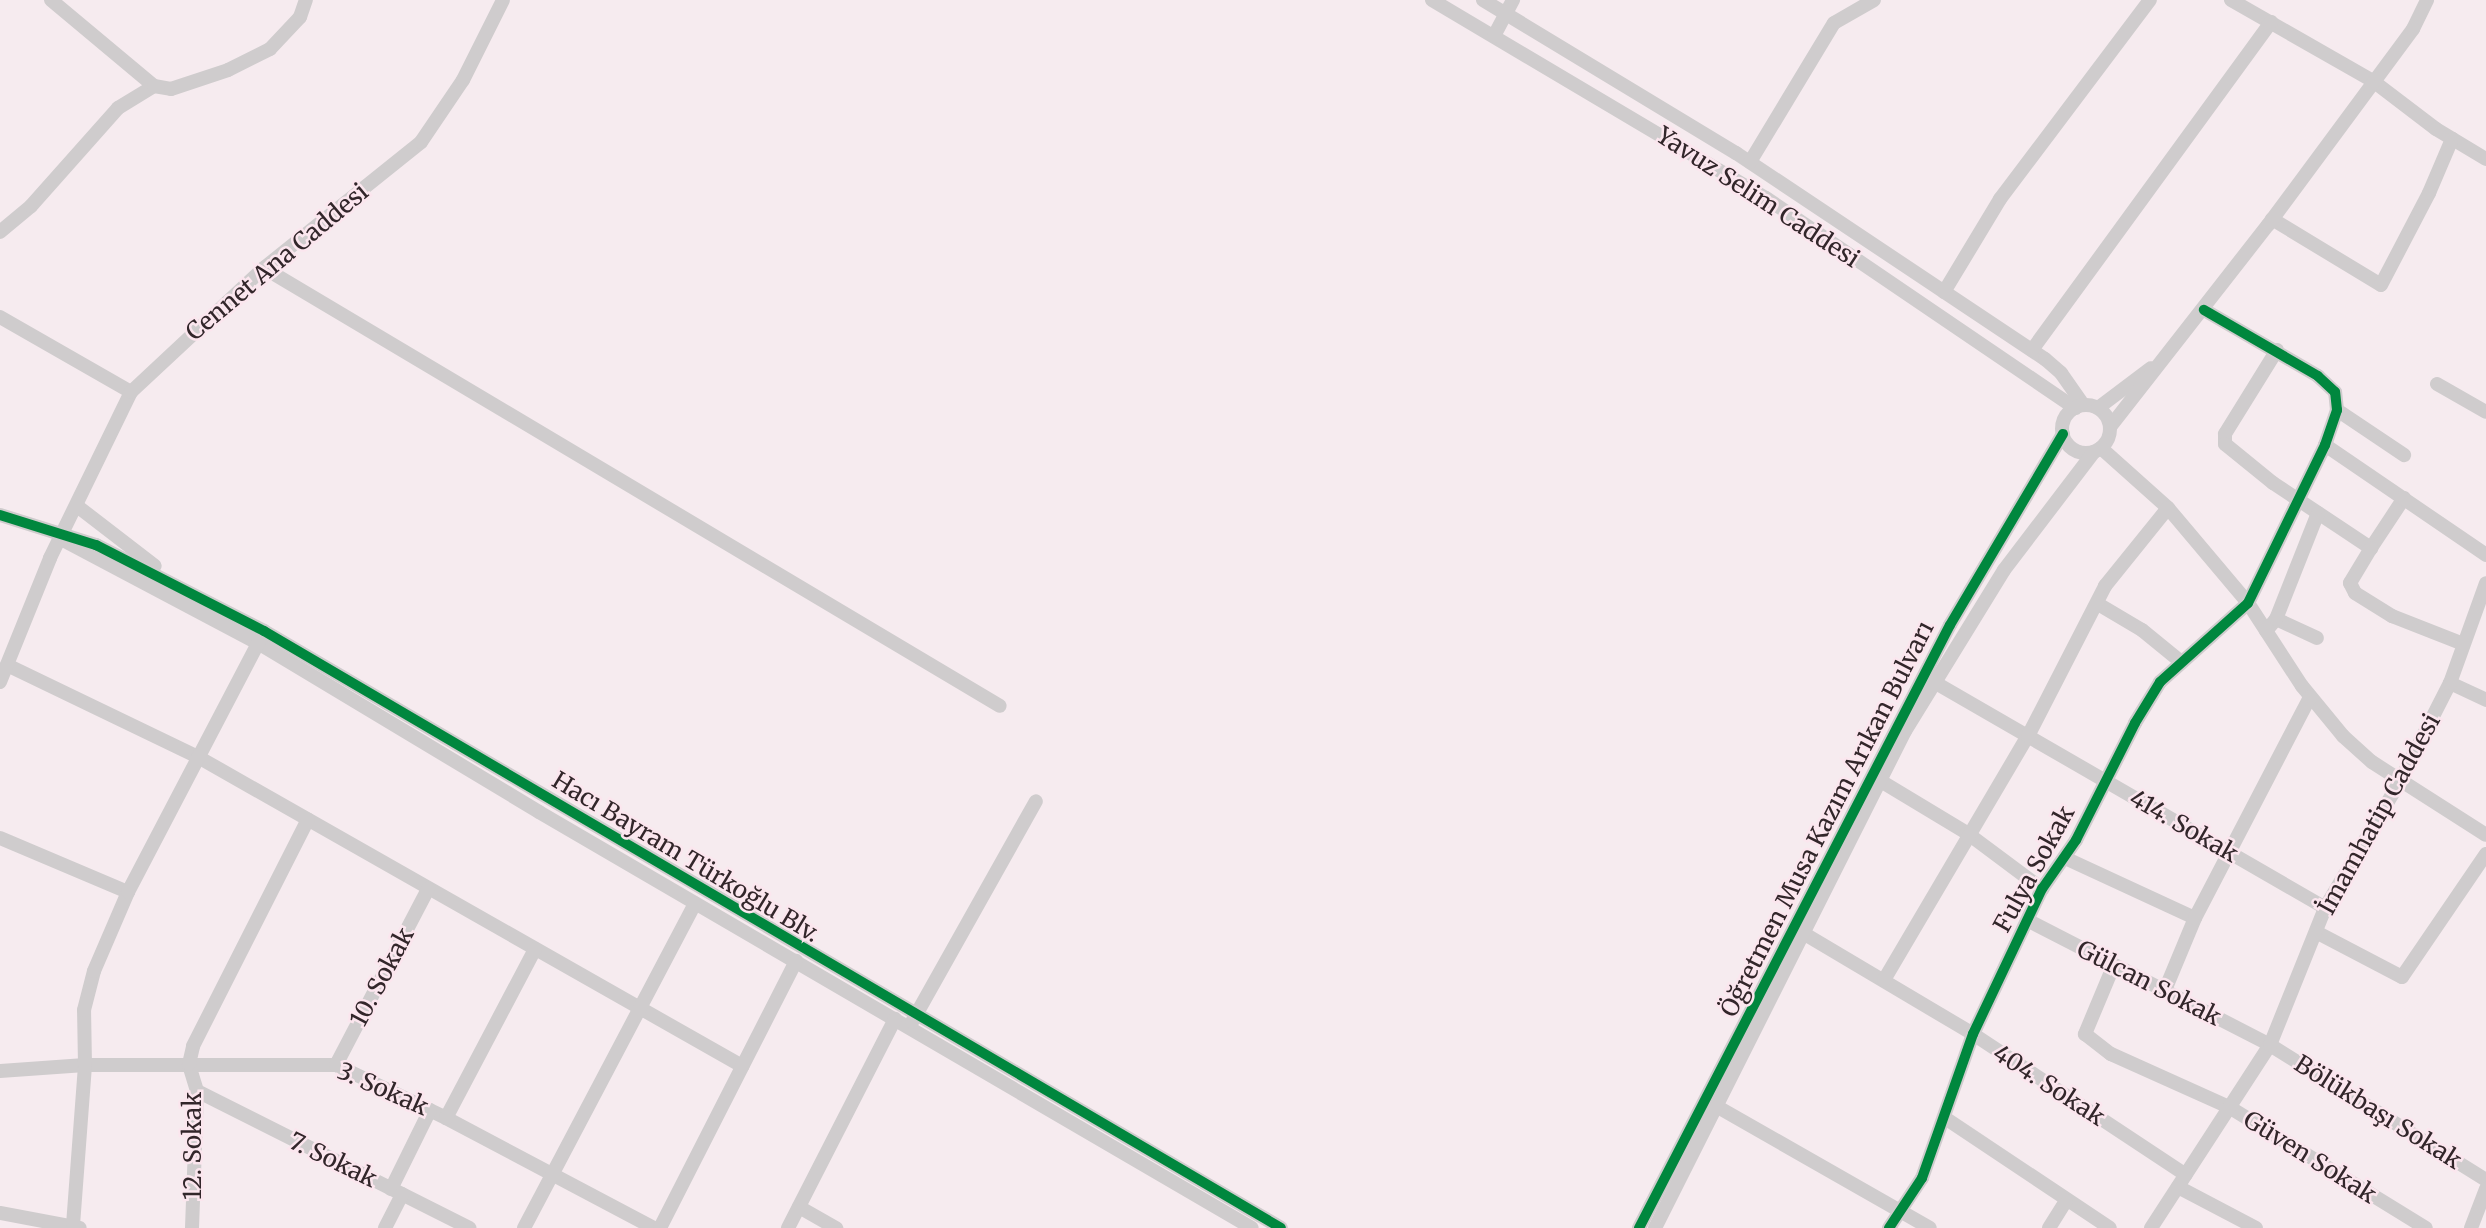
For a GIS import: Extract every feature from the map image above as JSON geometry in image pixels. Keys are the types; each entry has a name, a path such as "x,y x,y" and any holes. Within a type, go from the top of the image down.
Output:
{"street":[{"path":"51,0 155,86 171,89 228,70 270,49 300,17 306,0"},
{"name":"Cennet Ana Caddesi","path":"0,682 62,536 131,392 264,268 421,142 463,80 503,0"},
{"name":"Yavuz Selim Caddesi","path":"1432,0 1766,198 2079,406"},
{"name":"Yavuz Selim Caddesi","path":"1483,0 1509,7 1750,162 2032,350 2061,373 2079,406"},
{"path":"1750,162 1834,23 1874,0"},
{"path":"1944,292 2000,199 2150,0"},
{"path":"2231,0 2373,81 2452,139 2486,159"},
{"path":"2098,450 2110,427 2135,400 2155,366 2204,310 2413,29 2427,0"},
{"path":"1494,36 1509,7"},
{"path":"2032,350 2271,22"},
{"path":"0,232 31,206 118,108 155,86"},
{"path":"2272,219 2381,285 2429,193 2452,139"},
{"path":"264,268 1000,706"},
{"path":"2204,310 2277,351 2335,392 2337,410 2325,445 2248,603"},
{"path":"0,317 131,392"},
{"path":"2277,351 2225,434 2225,444 2297,499 2371,548"},
{"path":"2155,366 2098,408 2079,406 2064,419 2063,435 2071,448 2098,450 2168,508 2248,603 2309,697 2343,736 2400,781 2486,835"},
{"path":"2437,384 2486,412"},
{"path":"2098,408 2110,427"},
{"path":"2337,410 2404,454"},
{"name":"Öğretmen Musa Kazım Arıkan Bulvarı","path":"1639,1228 2019,502 2063,435"},
{"path":"2325,445 2486,555"},
{"name":"Öğretmen Musa Kazım Arıkan Bulvarı","path":"1655,1228 1803,933 1875,778 2004,570 2098,450"},
{"path":"2404,498 2350,583 2355,593 2392,616 2463,644"},
{"path":"77,506 199,597"},
{"path":"1884,980 1967,833 2028,736 2118,569 2168,508"},
{"path":"2266,631 2276,619 2318,513"},
{"path":"0,514 62,536"},
{"path":"0,522 62,536"},
{"name":"Hacı Bayram Türkoğlu Blv.","path":"62,536 199,597 695,903 895,1019 912,1021 1280,1228"},
{"name":"Hacı Bayram Türkoğlu Blv.","path":"62,536 261,637 912,1021 1252,1228"},
{"name":"İmamhatip Caddesi","path":"2151,1228 2270,1045 2325,908 2400,781 2450,683 2486,583"},
{"name":"Fulya Sokak","path":"1889,1228 1922,1178 1973,1034 2042,889 2065,858 2135,723 2180,661 2248,603"},
{"path":"2098,604 2142,630 2180,661"},
{"path":"2276,619 2317,638"},
{"path":"0,1213 77,1226 85,1065 84,1010 94,971 128,892 261,637"},
{"path":"7,665 198,757 742,1066"},
{"name":"414. Sokak","path":"1934,682 2325,908"},
{"path":"2450,683 2486,700"},
{"path":"2165,990 2195,918 2309,697"},
{"path":"1875,778 1967,833 2042,889"},
{"path":"912,1021 1036,801"},
{"path":"189,1064 192,1046 308,819"},
{"path":"0,838 128,892"},
{"path":"2316,932 2402,977 2486,854"},
{"path":"2065,858 2195,918"},
{"name":"10. Sokak","path":"336,1065 428,889"},
{"path":"524,1228 695,903"},
{"name":"Gülcan Sokak","path":"2028,920 2113,967 2165,990 2270,1045"},
{"name":"404. Sokak","path":"1803,933 1973,1034 2182,1181 2256,1228"},
{"path":"446,1118 535,950"},
{"path":"660,1228 796,961"},
{"name":"Güven Sokak","path":"2113,967 2085,1034 2112,1054 2229,1107 2426,1228"},
{"path":"788,1228 895,1019"},
{"name":"Bölükbaşı Sokak","path":"2270,1045 2486,1180"},
{"name":"12. Sokak","path":"189,1064 197,1091 192,1228"},
{"name":"3. Sokak","path":"0,1071 85,1065 336,1065 446,1118 653,1228"},
{"name":"7. Sokak","path":"197,1091 469,1228"},
{"path":"1716,1106 1930,1228"},
{"path":"385,1228 430,1110"},
{"path":"1945,1118 2110,1228"},
{"path":"2471,1228 2486,1189"},
{"path":"2049,1228 2066,1201"},
{"path":"799,1207 836,1228"}],"cycle path":[{"path":"1889,1228 1922,1178 1973,1034 2042,889 2076,840 2135,723 2160,682 2248,603 2325,445 2337,410 2335,392 2318,376 2204,310"},
{"path":"1639,1228 1950,625 2063,434"},
{"path":"0,515 96,545 264,631 1281,1228"}]}
